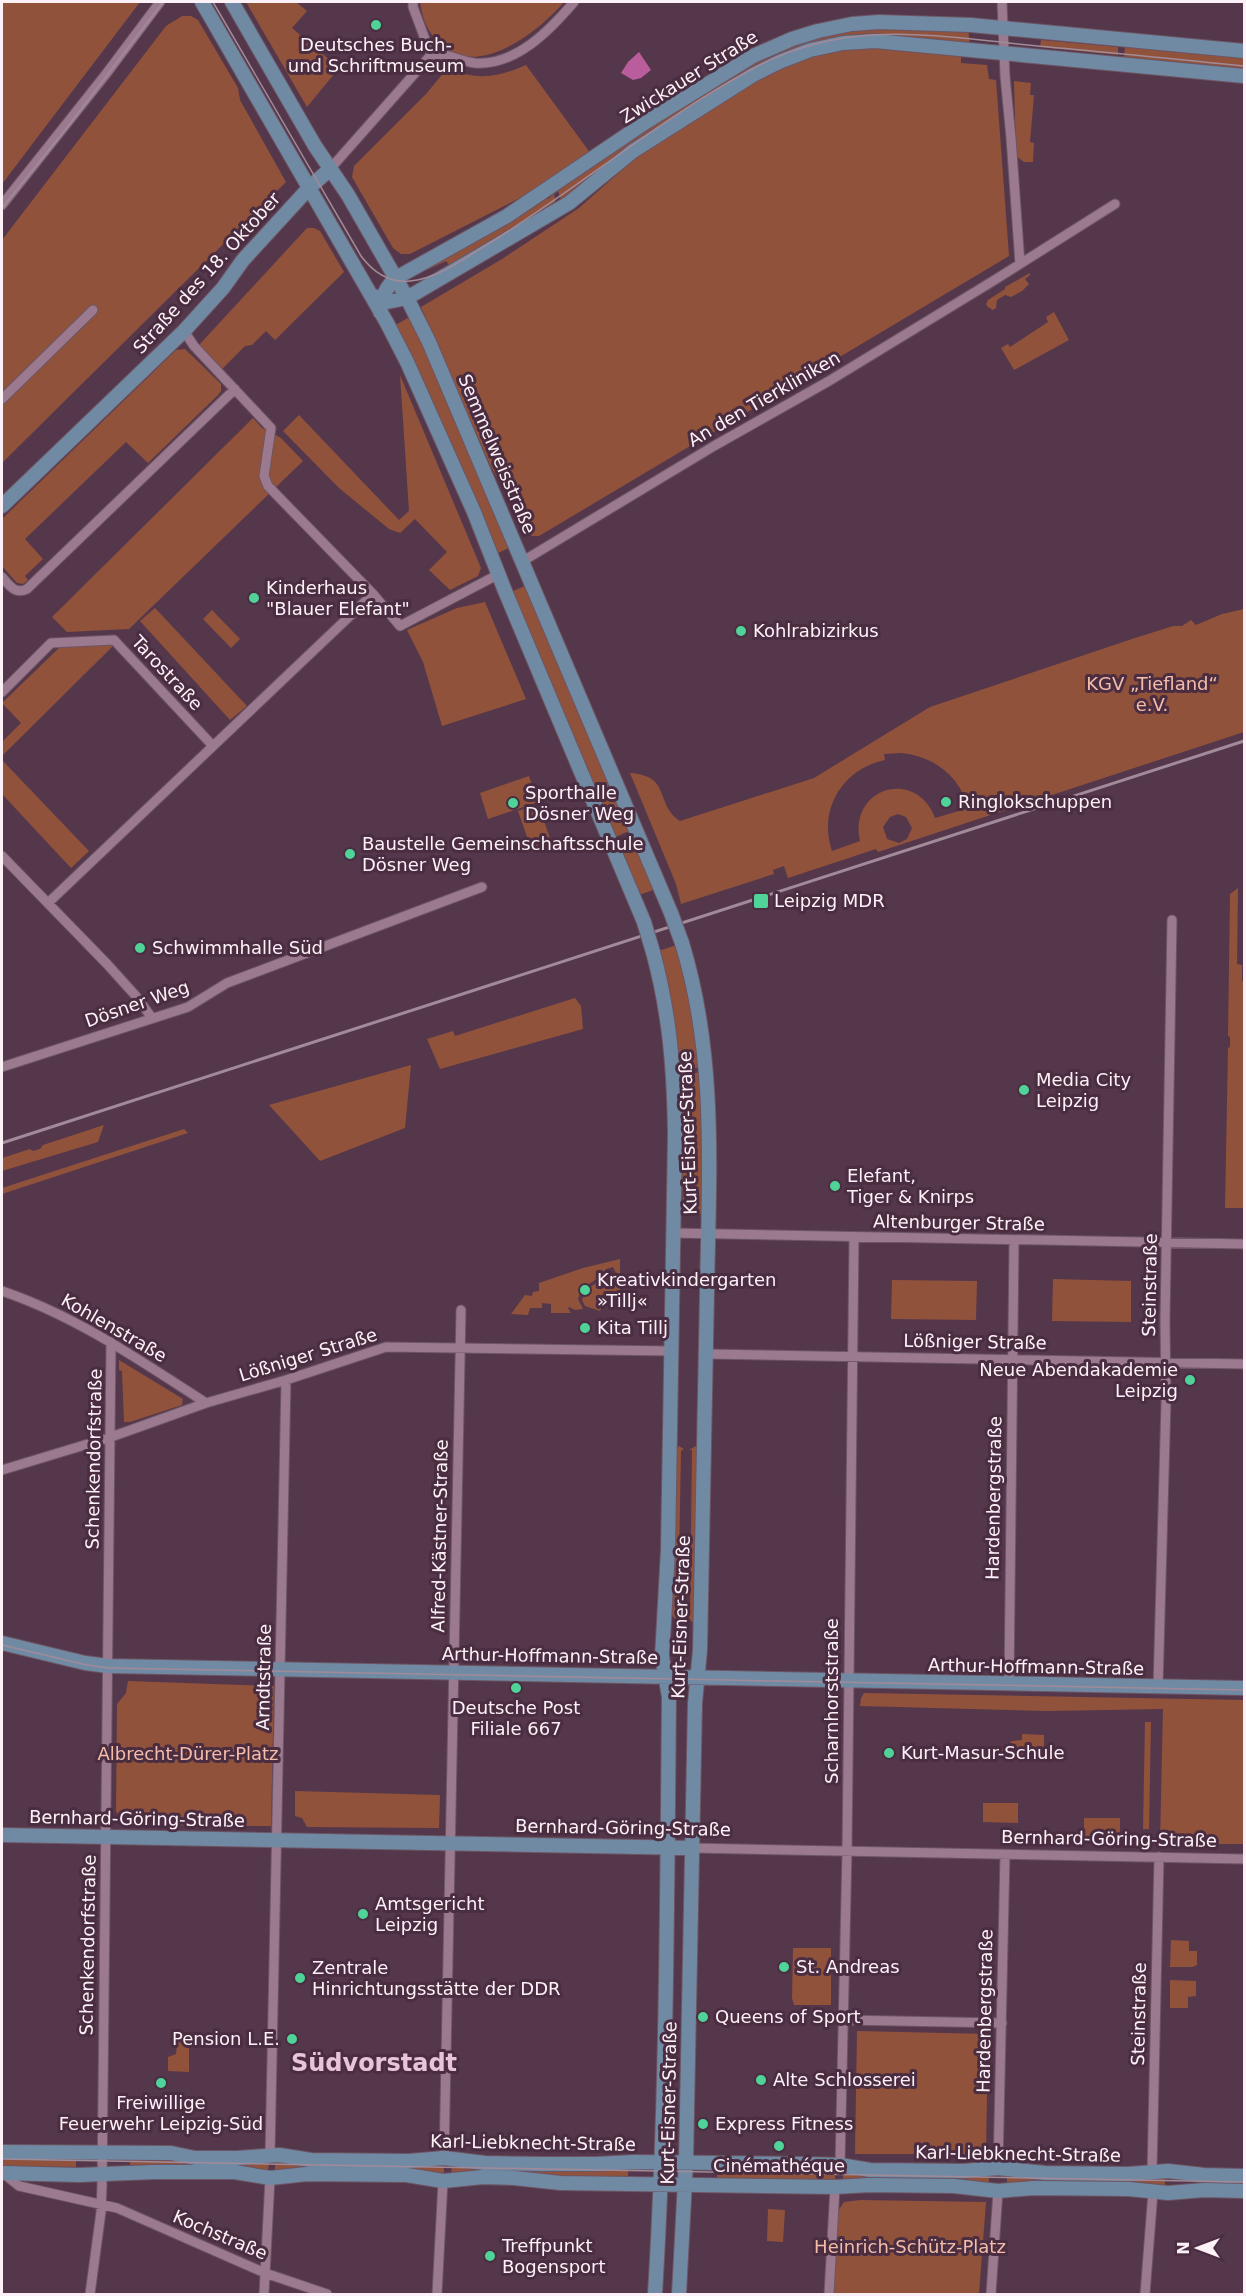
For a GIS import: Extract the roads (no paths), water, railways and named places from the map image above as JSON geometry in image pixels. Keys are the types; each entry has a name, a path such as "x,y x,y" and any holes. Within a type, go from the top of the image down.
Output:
{"main road":[{"path":"202,2 366,288 381,306 474,512 499,574 523,561"},
{"name":"Semmelweisstraße","path":"232,2 330,170 348,195 396,278 429,342 671,913 682,944"},
{"name":"Zwickauer Straße","path":"381,306 386,287 396,278 470,239 507,216 646,122 745,61 770,47 818,31 864,23 900,22 1003,28 1245,51"},
{"name":"Zwickauer Straße","path":"381,306 387,302 407,298 568,203 613,166 710,101 779,62 810,50 859,41 908,43 1245,76"},
{"name":"Straße des 18. Oktober","path":"2,506 184,331 223,288 243,260 309,188 330,170"},
{"name":"Kurt-Eisner-Straße","path":"499,574 644,922 667,1007 673,1059 675,1134 672,1351 668,1550 662,1656 669,1697 667,1848 661,2185 655,2295"},
{"name":"Kurt-Eisner-Straße","path":"679,2295 686,2162 692,1848 700,1650 709,1113 706,1066 697,1002 682,944"},
{"name":"Arthur-Hoffmann-Straße","path":"2,1643 108,1666 1245,1688"},
{"name":"Bernhard-Göring-Straße","path":"2,1835 692,1848"},
{"name":"Karl-Liebknecht-Straße","path":"2,2152 171,2153 195,2158 270,2155 311,2160 408,2162 444,2158 485,2163 542,2164 661,2162 840,2164 870,2170 929,2171 998,2168 1054,2173 1168,2171 1245,2176"},
{"name":"Karl-Liebknecht-Straße","path":"2,2173 235,2172 270,2178 307,2174 407,2175 443,2181 483,2177 561,2183 661,2185 954,2186 998,2191 1034,2188 1118,2188 1168,2193 1204,2190 1245,2191"}],"street":[{"path":"2,205 102,80 159,2"},
{"path":"413,2 430,55 444,54 477,63 501,60 522,49 552,26 574,2"},
{"path":"1002,2 1020,264"},
{"name":"Straße des 18. Oktober","path":"330,170 430,55"},
{"name":"An den Tierkliniken","path":"523,561 714,446 810,393 1115,204"},
{"path":"2,399 93,310"},
{"path":"184,331 194,346 271,428 264,476 268,486 373,594 400,626 499,574"},
{"path":"2,577 16,591 21,592 27,589 235,389"},
{"path":"48,903 373,594"},
{"name":"Tarostraße","path":"2,692 51,643 114,640 213,746"},
{"path":"2,856 135,995 152,1018"},
{"name":"Dösner Weg","path":"2,1067 188,1007 227,983 482,887"},
{"name":"Steinstraße","path":"1158,1687 1166,1362 1172,920"},
{"name":"Altenburger Straße","path":"673,1233 1245,1244"},
{"name":"Scharnhorststraße","path":"840,2164 847,1851 854,1237"},
{"name":"Hardenbergstraße","path":"1009,1684 1014,1241"},
{"name":"Kohlenstraße","path":"2,1292 38,1304 111,1342 206,1403"},
{"name":"Alfred-Kästner-Straße","path":"444,2158 461,1310"},
{"name":"Schenkendorfstraße","path":"90,2295 101,2205 103,2152 111,1342"},
{"name":"Lößniger Straße","path":"2,1470 111,1437 206,1403 386,1347 672,1351"},
{"name":"Lößniger Straße","path":"706,1354 1245,1364"},
{"name":"Arndtstraße","path":"270,2155 285,1380"},
{"name":"Bernhard-Göring-Straße","path":"692,1848 1245,1859"},
{"name":"Hardenbergstraße","path":"998,2168 1005,1855"},
{"name":"Steinstraße","path":"1152,2172 1159,1857"},
{"path":"844,2020 1002,2023"},
{"name":"Karl-Liebknecht-Straße","path":"2,2173 19,2186 101,2205"},
{"path":"264,2295 270,2178"},
{"path":"437,2295 443,2181"},
{"path":"829,2295 835,2187"},
{"path":"991,2295 998,2191"},
{"path":"1145,2295 1153,2192"},
{"name":"Kochstraße","path":"101,2205 117,2208 265,2273 327,2295"}],"tram line":[{"path":"2,208 163,2"},
{"path":"213,2 361,256 382,275 402,281 431,276 460,261 555,200 686,109 754,68 789,52 824,42 858,36 928,35 1244,66"},
{"path":"2,1645 109,1668 1244,1690"},
{"path":"2,2159 1244,2182"}],"railway":[{"path":"2,1143 1244,741"}],"place":[{"name":"Deutsches Buch- und Schriftmuseum","path":"376,25"},
{"name":"Kinderhaus \"Blauer Elefant\"","path":"254,598"},
{"name":"Kohlrabizirkus","path":"741,631"},
{"name":"Ringlokschuppen","path":"946,802"},
{"name":"Sporthalle Dösner Weg","path":"513,803"},
{"name":"Baustelle Gemeinschaftsschule Dösner Weg","path":"350,854"},
{"name":"Leipzig MDR","path":"761,901"},
{"name":"Schwimmhalle Süd","path":"140,948"},
{"name":"Media City Leipzig","path":"1024,1090"},
{"name":"Elefant, Tiger & Knirps","path":"835,1186"},
{"name":"Kreativkindergarten »Tillj«","path":"585,1290"},
{"name":"Kita Tillj","path":"585,1328"},
{"name":"Neue Abendakademie Leipzig","path":"1190,1380"},
{"name":"Deutsche Post Filiale 667","path":"516,1688"},
{"name":"Kurt-Masur-Schule","path":"889,1753"},
{"name":"Amtsgericht Leipzig","path":"363,1914"},
{"name":"St. Andreas","path":"784,1967"},
{"name":"Zentrale Hinrichtungsstätte der DDR","path":"300,1978"},
{"name":"Queens of Sport","path":"703,2017"},
{"name":"Pension L.E.","path":"292,2039"},
{"name":"Alte Schlosserei","path":"761,2080"},
{"name":"Freiwillige Feuerwehr Leipzig-Süd","path":"161,2083"},
{"name":"Express Fitness","path":"703,2124"},
{"name":"Cinémathéque","path":"779,2146"},
{"name":"Treffpunkt Bogensport","path":"490,2256"}],"district":[{"name":"Südvorstadt","path":"374,2063"}],"park label":[{"name":"KGV „Tiefland“ e.V.","path":"1152,694"},
{"name":"Albrecht-Dürer-Platz","path":"188,1754"},
{"name":"Heinrich-Schütz-Platz","path":"910,2247"}]}
